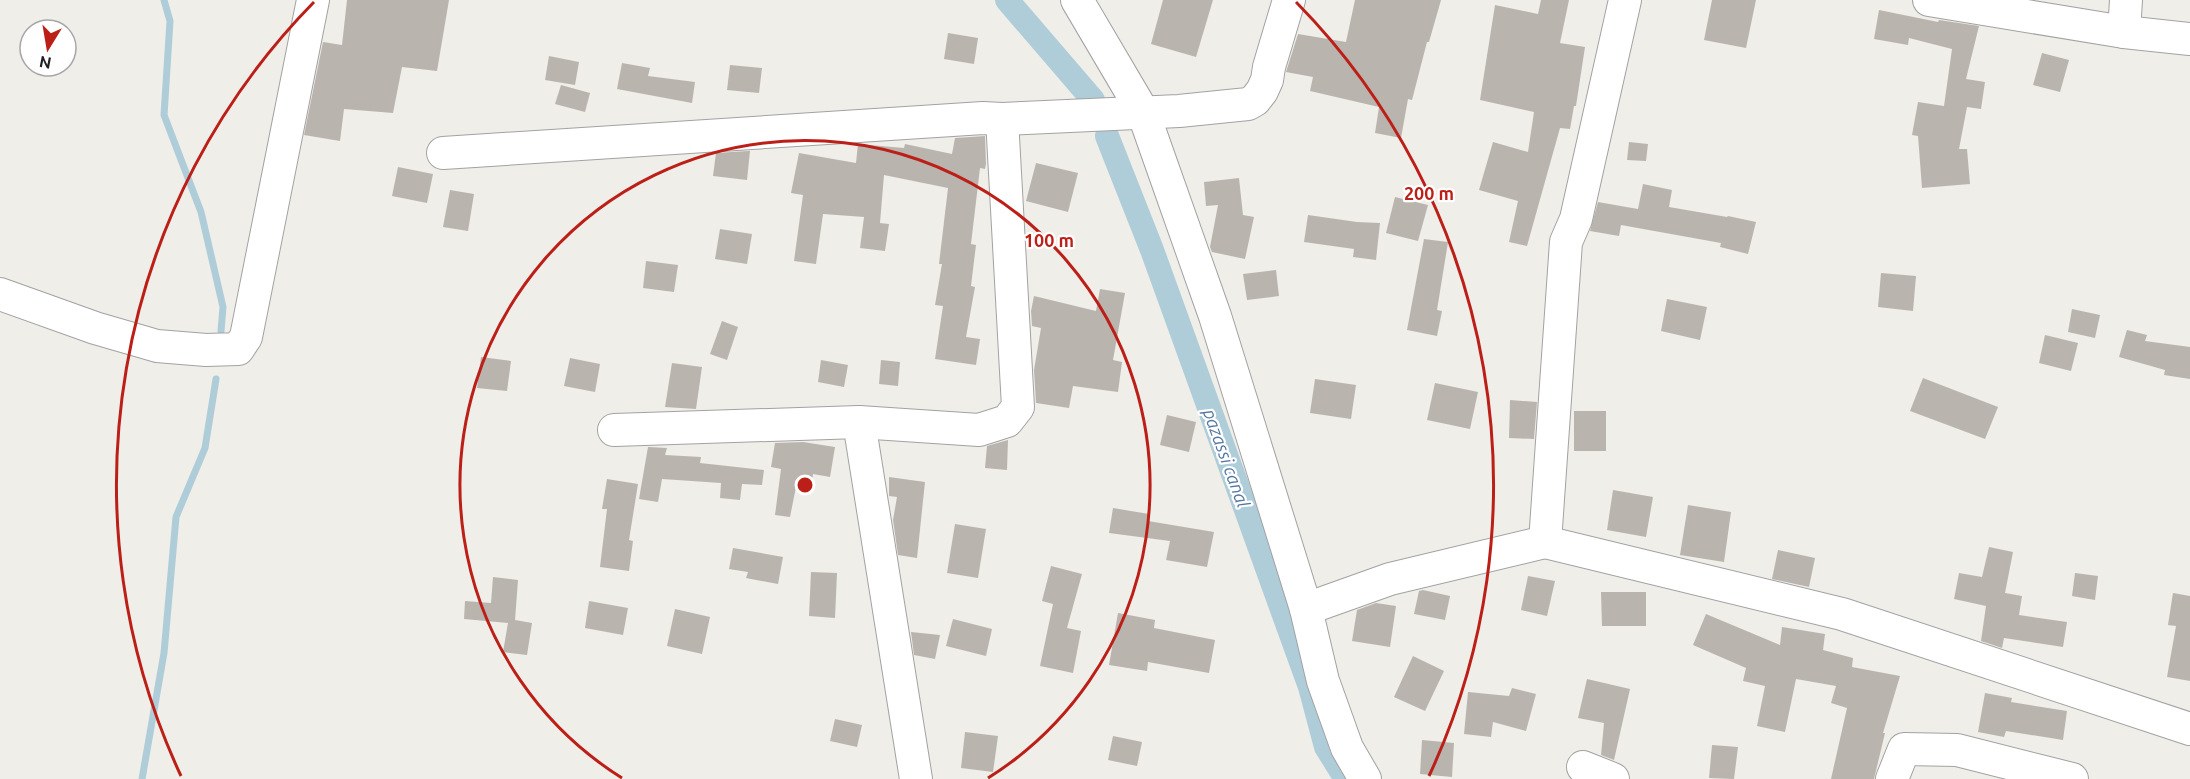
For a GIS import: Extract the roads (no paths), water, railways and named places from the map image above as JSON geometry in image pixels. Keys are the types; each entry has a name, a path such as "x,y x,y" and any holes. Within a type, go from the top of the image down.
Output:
{"street":[{"path":"0,294 95,328 157,346 206,350 238,349 246,337 313,0"},
{"path":"1077,0 1143,112 1215,316 1306,609 1323,681 1347,748 1365,779"},
{"path":"443,153 983,117 1002,119 1232,107 1255,100 1267,80 1271,58 1289,0"},
{"path":"1545,542 1566,242 1576,219 1625,0"},
{"path":"1929,0 2124,32 2190,39"},
{"path":"2124,32 2127,0"},
{"path":"614,430 859,422 979,430 1007,421 1018,407 1002,119"},
{"path":"859,422 916,779"},
{"path":"1306,609 1390,579 1545,542 1842,614 2190,729"},
{"path":"1339,779 1347,748"},
{"path":"1892,779 1904,749 1957,750 2072,779"},
{"path":"1583,767 1613,779"}],"waterway":[{"path":"164,0 170,21 164,115 201,212 223,307 221,331"},
{"name":"pazassi canal","path":"1007,0 1093,100"},
{"name":"pazassi canal","path":"1107,136 1152,250 1310,687 1326,747 1346,779"},
{"path":"142,779 164,653 176,517 205,448 216,379"}]}
